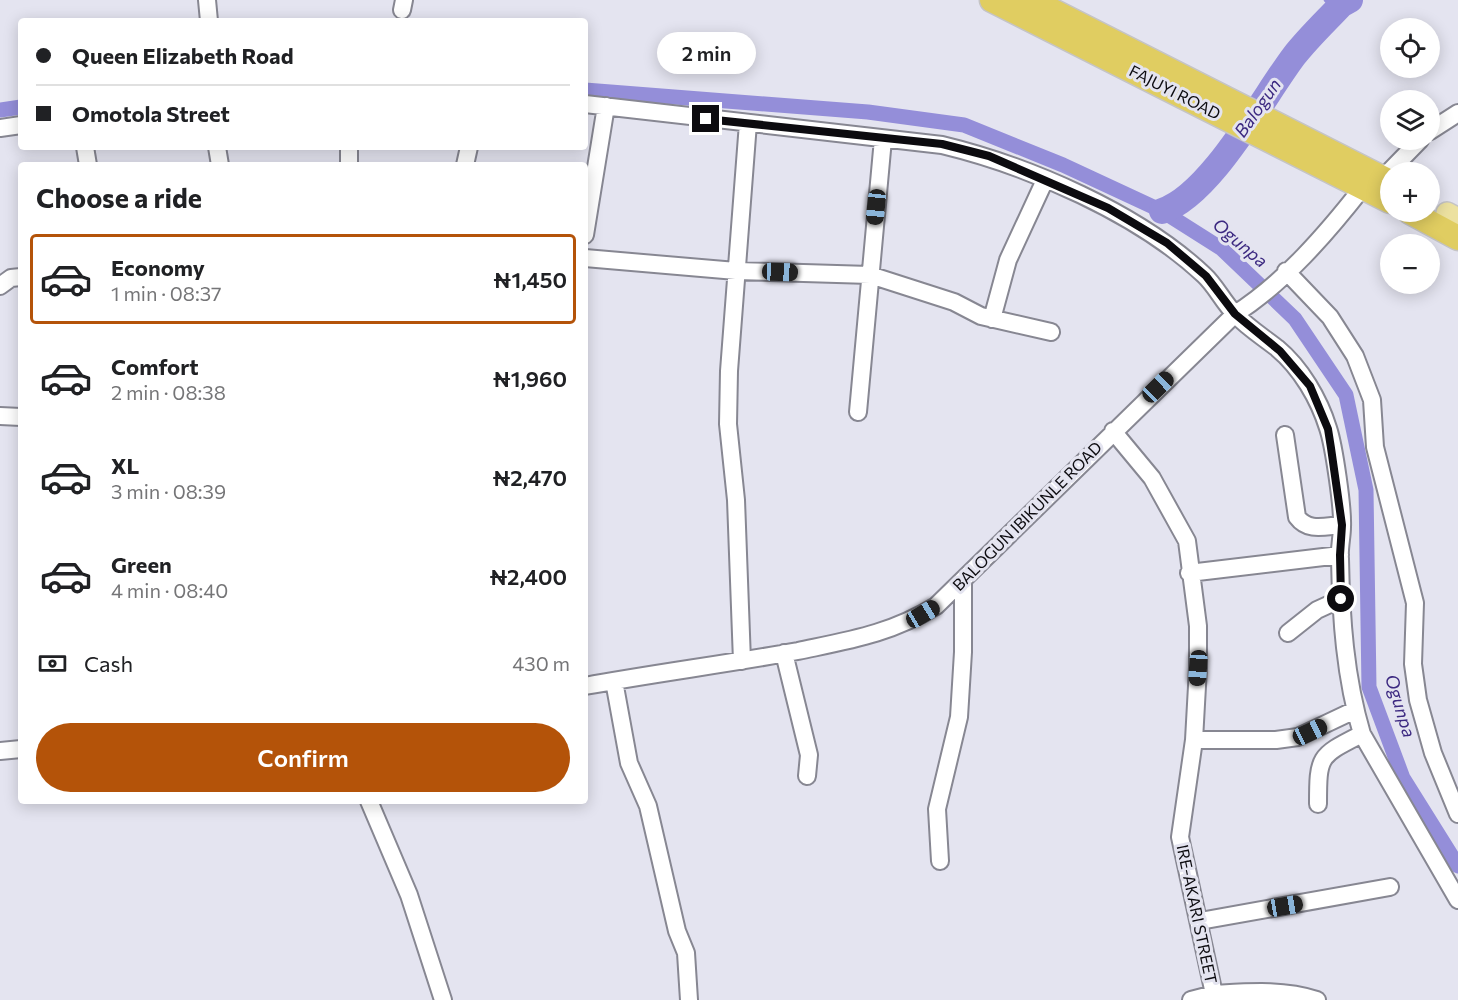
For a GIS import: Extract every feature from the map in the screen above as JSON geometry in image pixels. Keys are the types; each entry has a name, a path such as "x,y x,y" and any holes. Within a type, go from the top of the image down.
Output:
{"highway":[{"name":"FAJUYI ROAD","path":"992,0 1379,182"},
{"name":"FAJUYI ROAD","path":"1031,0 1250,120"}],"street":[{"path":"207,0 209,18"},
{"path":"588,104 942,144 989,156 1108,208 1167,243 1206,276 1235,314 1280,351 1310,386 1328,429 1342,525 1341,599 1347,667 1354,710 1362,734 1458,900"},
{"path":"588,217 606,106"},
{"path":"1440,125 1458,113"},
{"path":"742,661 736,500 728,423 736,271 748,123"},
{"path":"0,128 18,125"},
{"path":"858,412 883,139"},
{"name":"BALOGUN IBIKUNLE ROAD","path":"588,685 742,661 891,630 936,606 963,582 1113,431 1235,314 1252,303 1410,150"},
{"path":"992,319 1011,252 1045,180"},
{"path":"588,258 736,271 870,275 954,302 992,319 1051,332"},
{"path":"1281,275 1330,317 1355,356 1372,400 1375,447 1415,603 1413,664 1418,699 1432,753 1458,814"},
{"path":"0,286 10,278 18,277"},
{"path":"0,416 18,417"},
{"name":"IRE-AKARI STREET","path":"1113,431 1152,478 1187,541 1198,626 1194,740 1180,837 1214,994 1263,991 1299,994 1317,1000"},
{"path":"1286,435 1297,517 1303,525 1311,528 1342,525"},
{"path":"1190,573 1340,555"},
{"path":"940,861 937,809 959,717 963,652 963,582"},
{"path":"1288,633 1317,609 1341,599"},
{"path":"784,653 809,755 807,776"},
{"path":"614,681 628,763 648,806 677,931 686,953 689,1000"},
{"path":"1194,740 1276,741 1298,737 1354,710"},
{"path":"1318,804 1318,769 1323,758 1362,734"},
{"path":"0,751 18,749"},
{"path":"370,804 408,895 443,1000"},
{"path":"1200,921 1390,887"},
{"path":"1191,1000 1214,994"}],"waterway":[{"path":"1326,0 1337,10"},
{"name":"Balogun","path":"1162,211 1199,186 1217,166 1294,56 1341,5 1350,0"},
{"name":"Ogunpa","path":"588,90 868,112 964,125 1063,165 1162,211 1222,249 1295,319 1346,395 1366,490 1369,687 1403,778 1458,866"},
{"name":"Ogunpa","path":"0,110 18,107"}],"route":[{"path":"706,119 942,144 989,156 1108,208 1167,243 1206,276 1235,314 1280,351 1310,386 1328,429 1331,448 1342,525 1341,599"}]}
